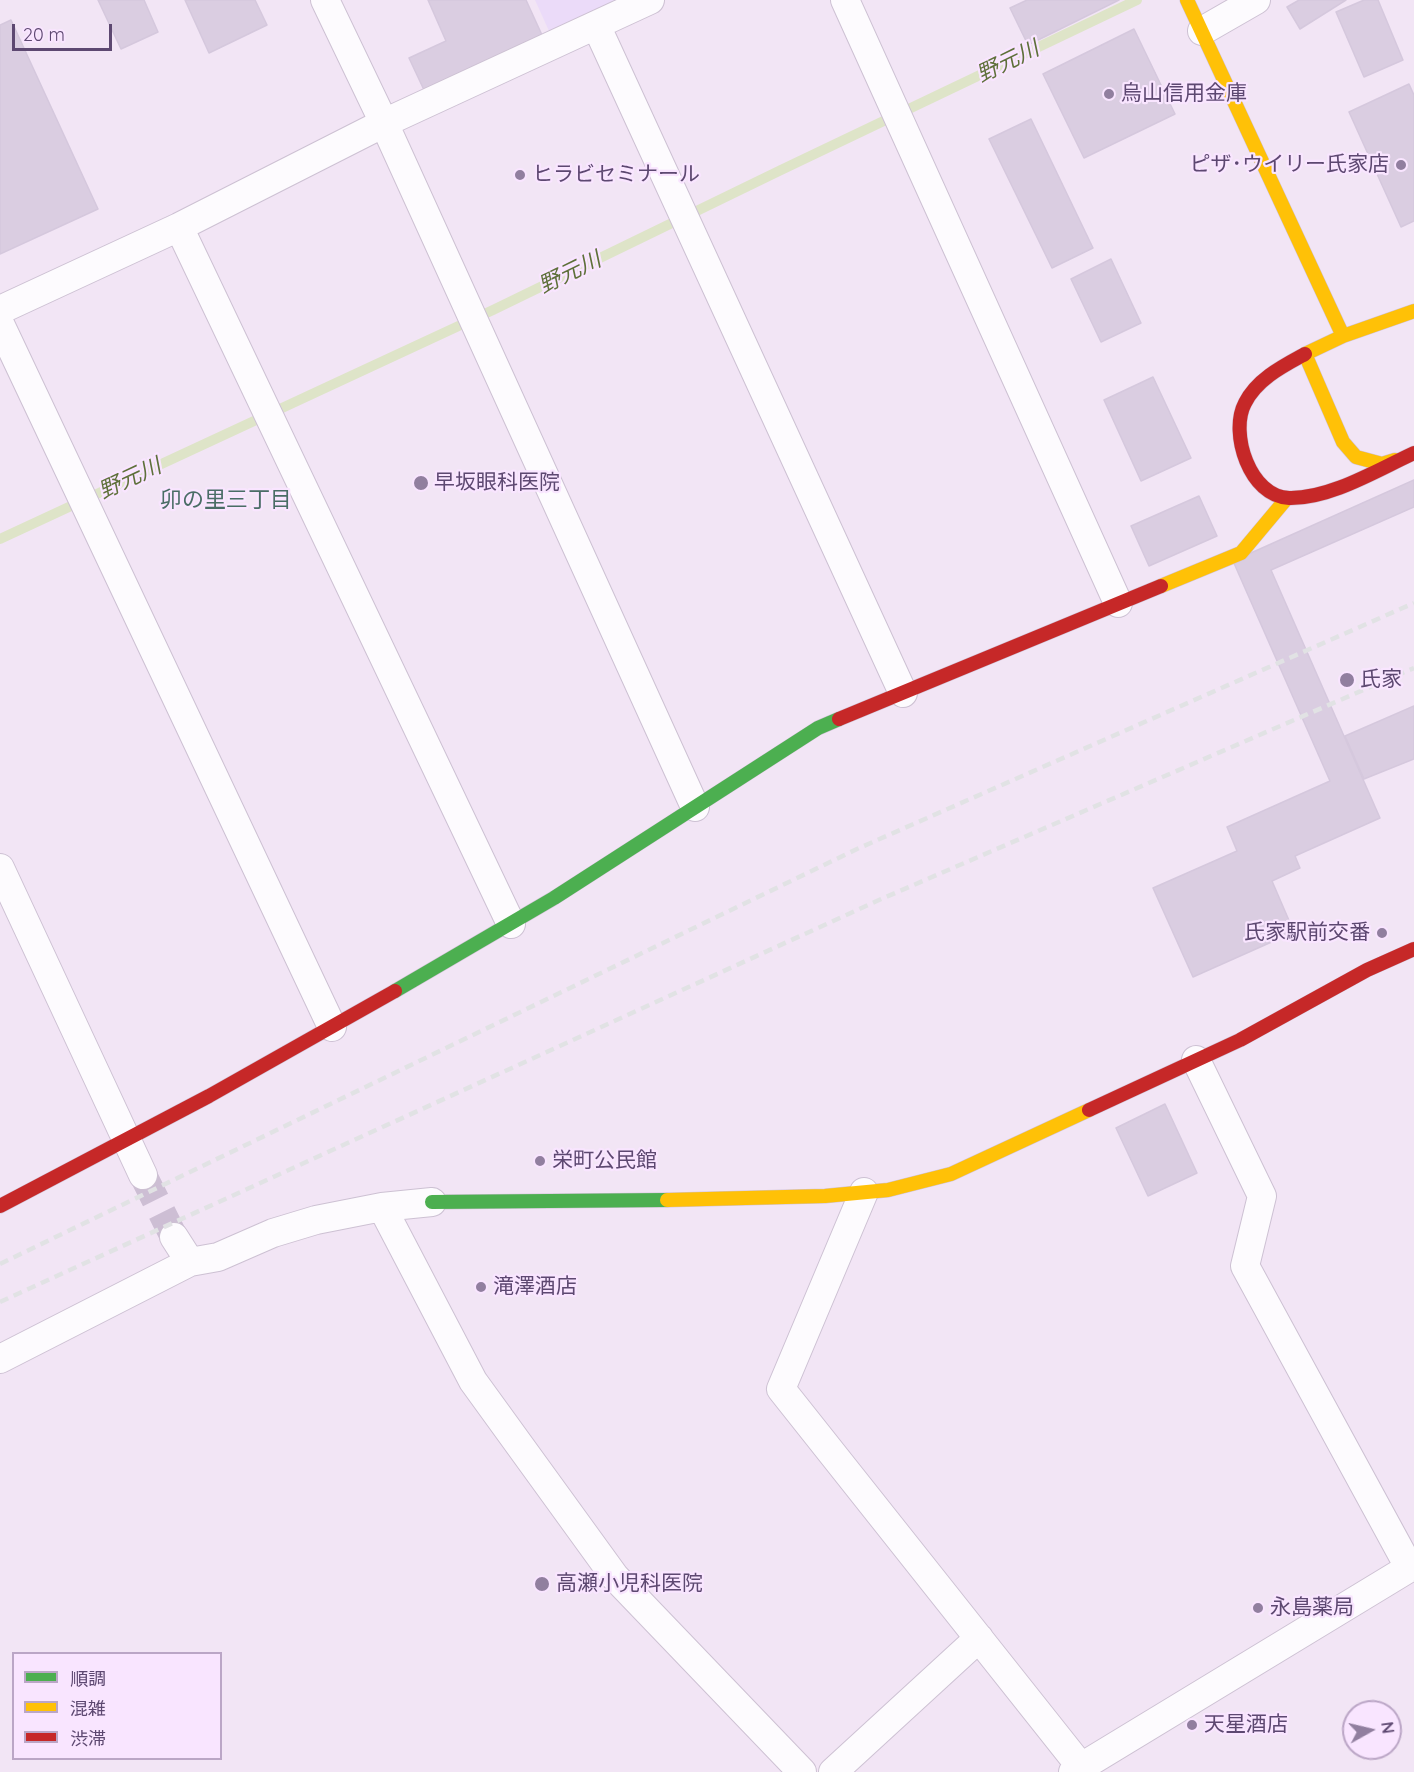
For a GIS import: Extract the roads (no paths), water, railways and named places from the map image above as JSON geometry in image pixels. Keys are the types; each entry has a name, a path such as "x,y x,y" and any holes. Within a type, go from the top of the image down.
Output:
{"street":[{"path":"325,0 384,123 695,807"},
{"path":"0,310 178,227 384,123 650,0"},
{"path":"845,0 1119,603"},
{"path":"1187,0 1343,336"},
{"path":"1202,31 1256,0"},
{"path":"596,25 903,693"},
{"path":"178,227 511,924"},
{"path":"1413,453 1329,492 1287,498 1271,495 1253,476 1240,444 1239,421 1244,403 1259,384 1276,370 1343,336 1414,310"},
{"path":"0,324 332,1027"},
{"path":"1305,354 1343,442 1356,457 1382,464 1413,453"},
{"path":"0,1206 127,1140 332,1027 511,924 818,728 1241,553 1287,498"},
{"path":"0,868 144,1175"},
{"path":"0,1359 190,1262 218,1257 273,1233 316,1220 382,1207 432,1202 825,1196 888,1190 951,1174 1240,1040 1366,970 1414,949"},
{"path":"864,1192 781,1389 979,1638 1077,1769 1411,1566 1245,1266 1262,1196 1196,1060"},
{"path":"382,1207 473,1381 615,1577 802,1772"},
{"path":"174,1237 190,1262"},
{"path":"833,1772 979,1638"}],"waterway":[{"name":"野元川","path":"0,539 493,310 1137,0"}],"tunnel":[{"path":"143,1175 174,1237"}],"railway":[{"path":"0,1264 857,849 1414,603"},
{"path":"0,1302 879,900 1414,668"}],"place":[{"name":"烏山信用金庫","path":"1109,94"},
{"name":"ピザ･ウイリー氏家店","path":"1401,165"},
{"name":"ヒラビセミナール","path":"520,175"},
{"name":"早坂眼科医院","path":"421,483"},
{"name":"氏家","path":"1347,680"},
{"name":"氏家駅前交番","path":"1382,933"},
{"name":"栄町公民館","path":"540,1161"},
{"name":"滝澤酒店","path":"481,1287"},
{"name":"高瀬小児科医院","path":"542,1584"},
{"name":"永島薬局","path":"1258,1608"},
{"name":"天星酒店","path":"1192,1725"}],"district":[{"name":"卯の里三丁目","path":"226,500"}]}
